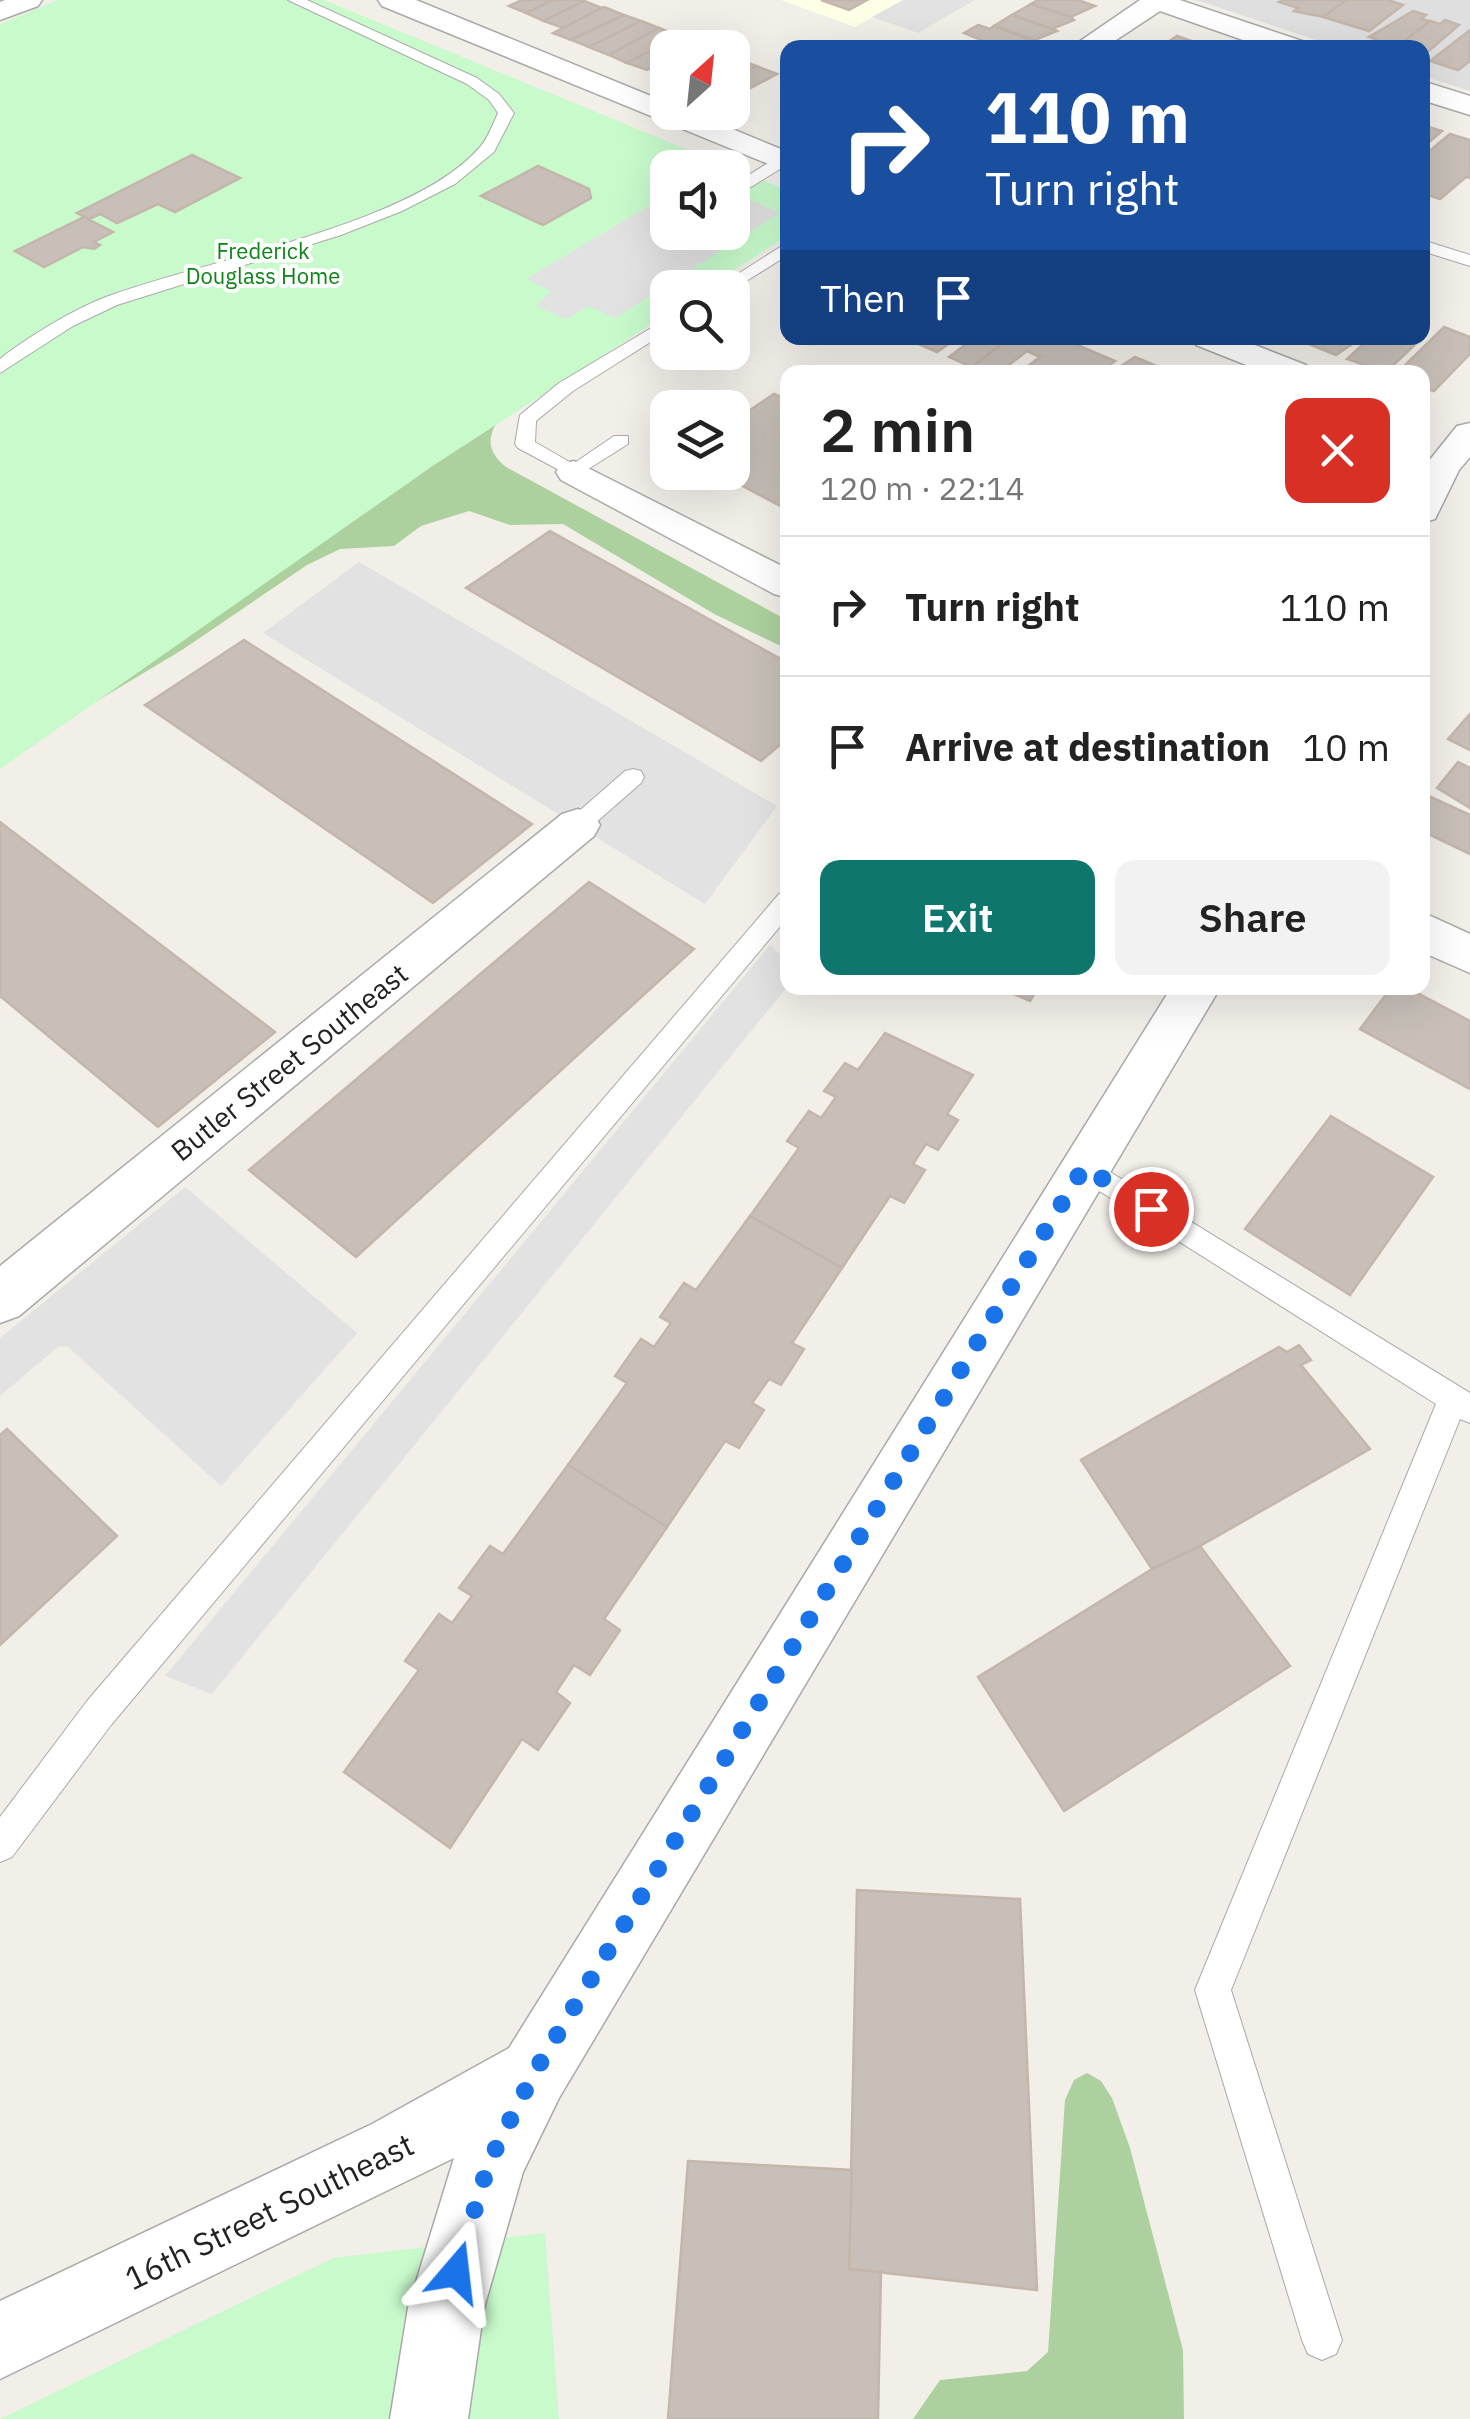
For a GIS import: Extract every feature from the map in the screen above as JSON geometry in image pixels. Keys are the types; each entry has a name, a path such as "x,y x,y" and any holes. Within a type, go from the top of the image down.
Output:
{"street":[{"path":"0,12 28,0"},
{"path":"392,0 780,160"},
{"path":"1096,40 1156,0 1272,40"},
{"path":"1430,93 1470,106"},
{"path":"1226,345 1276,365"},
{"path":"1430,493 1460,438"},
{"path":"574,472 780,581"},
{"name":"Butler Street Southeast","path":"0,1300 578,825"},
{"path":"1430,934 1470,955"},
{"name":"16th Street Southeast","path":"429,2419 446,2308 489,2162 534,2073 1192,995"},
{"name":"16th Street Southeast","path":"0,2341 398,2150 534,2073"}],"lane":[{"path":"0,368 42,337 110,301 394,209 452,180 500,138 506,113 494,97 472,82 296,0"},
{"path":"750,181 780,165"},
{"path":"1430,247 1470,262"},
{"path":"750,271 780,252"},
{"path":"621,440 574,472 525,444 527,419 566,388 650,334"},
{"path":"578,825 634,777"},
{"path":"0,1845 99,1713 780,909"},
{"path":"1084,1167 1462,1404 1213,1990 1322,2340"}],"shaded area":[{"path":"781,0 903,0 855,27"},
{"path":"903,0 975,0 918,33 872,17"},
{"path":"1196,0 1470,0 1470,91 1430,78 1430,40 1316,40"},
{"path":"750,200 780,213 750,232"},
{"path":"650,205 650,250 722,250 690,270 650,270 650,296 615,318 588,306 566,319 536,306 551,291 526,279"},
{"path":"359,562 777,806 705,904 263,633"},
{"path":"770,945 780,954 780,995 212,1694 165,1676"},
{"path":"185,1187 357,1333 221,1486 68,1347 59,1346 0,1396 0,1338"}],"green space":[{"name":"Frederick Douglass Home","path":"58,0 324,0 690,150 650,150 650,250 750,250 750,175 780,187 780,241 734,270 650,270 650,325 434,465 0,769 0,24"},
{"path":"0,405 496,424 491,447 506,467 780,616 780,646 716,615 563,524 510,525 469,511 421,526 394,546 340,549 307,565 182,650 0,759"},
{"path":"1087,2073 1101,2081 1112,2098 1130,2148 1183,2350 1184,2419 913,2419 940,2380 1027,2371 1048,2352 1065,2100 1074,2080"},
{"path":"545,2233 559,2419 0,2419 333,2258"}],"building":[{"path":"522,0 553,0 526,13 509,6"},
{"path":"553,0 584,1 544,21 526,13"},
{"path":"821,0 867,0 849,10"},
{"path":"1038,0 1078,0 1095,6 1071,17 1031,4"},
{"path":"1347,0 1323,17 1294,11 1298,8 1279,2"},
{"path":"1347,0 1388,0 1403,5 1369,31 1323,17"},
{"path":"584,1 602,8 563,28 544,21"},
{"path":"1031,4 1074,20 1052,29 1012,15"},
{"path":"604,7 624,15 571,40 553,33"},
{"path":"1413,11 1426,15 1421,19 1430,21 1406,40 1369,37"},
{"path":"624,15 641,21 589,47 571,40"},
{"path":"1012,15 1057,31 1035,40 994,26"},
{"path":"1445,20 1459,25 1430,50 1430,40 1406,40 1430,21 1440,24"},
{"path":"641,21 659,28 609,55 589,47"},
{"path":"978,25 990,29 994,26 1029,40 981,40 964,33"},
{"path":"1470,30 1470,61 1458,70 1430,61"},
{"path":"650,33 650,51 627,63 609,55"},
{"path":"650,51 647,70 627,63"},
{"path":"756,66 777,74 750,88 750,69"},
{"path":"1430,127 1442,131 1430,141"},
{"path":"1450,134 1470,140 1470,178 1466,177 1440,199 1430,196 1430,150"},
{"path":"192,155 240,178 175,212 158,204 117,223 100,214 89,219 77,213"},
{"path":"538,166 589,189 591,198 543,225 481,196"},
{"path":"84,217 113,232 94,242 100,245 94,249 83,247 44,267 15,251"},
{"path":"1444,327 1470,337 1470,354 1434,391 1430,390 1430,365 1405,365 1430,345"},
{"path":"921,345 947,345 937,352"},
{"path":"965,345 1001,345 975,365 949,357"},
{"path":"1001,345 1077,345 1115,361 1110,365 1029,365 1040,357 1027,351 1009,365 975,365"},
{"path":"1311,345 1351,345 1336,355"},
{"path":"1362,345 1415,345 1393,365 1365,365 1347,359"},
{"path":"1135,357 1154,365 1123,365"},
{"path":"774,394 780,397 780,506 750,490 750,410"},
{"path":"550,531 780,659 780,745 761,761 466,588"},
{"path":"244,640 532,824 433,903 145,705"},
{"path":"1470,714 1470,750 1448,739"},
{"path":"1458,762 1470,768 1470,808 1437,788"},
{"path":"1430,797 1470,815 1470,854 1430,835"},
{"path":"0,822 275,1032 158,1127 0,996"},
{"path":"589,882 694,949 356,1257 249,1170"},
{"path":"1386,995 1421,995 1470,1021 1470,1089 1360,1029"},
{"path":"885,1033 973,1075 947,1114 958,1120 938,1150 926,1144 913,1164 925,1170 904,1203 890,1196 842,1268 750,1216 799,1148 787,1141 809,1111 821,1118 836,1097 824,1091 845,1063 858,1070"},
{"path":"1331,1116 1433,1177 1350,1295 1245,1229"},
{"path":"750,1216 842,1268 792,1343 804,1349 781,1385 769,1379 752,1403 764,1410 739,1448 725,1441 667,1527 568,1465 627,1383 615,1376 641,1339 654,1347 671,1323 660,1317 684,1283 696,1290"},
{"path":"1299,1345 1311,1360 1301,1365 1370,1449 1152,1569 1081,1460 1279,1347 1287,1352"},
{"path":"7,1429 117,1536 0,1645 0,1435"},
{"path":"568,1465 667,1527 604,1619 620,1630 590,1675 574,1665 556,1692 570,1703 538,1750 522,1739 450,1848 344,1772 419,1670 405,1661 439,1614 452,1623 472,1596 459,1588 490,1546 503,1554"},
{"path":"1200,1546 1290,1666 1064,1811 978,1677 1152,1569"},
{"path":"857,1890 1020,1899 1037,2290 849,2269"},
{"path":"688,2161 852,2170 849,2269 881,2272 878,2419 668,2419"}],"route":[{"path":"456,2272 489,2162 534,2073 1084,1167 1151,1209"}]}
